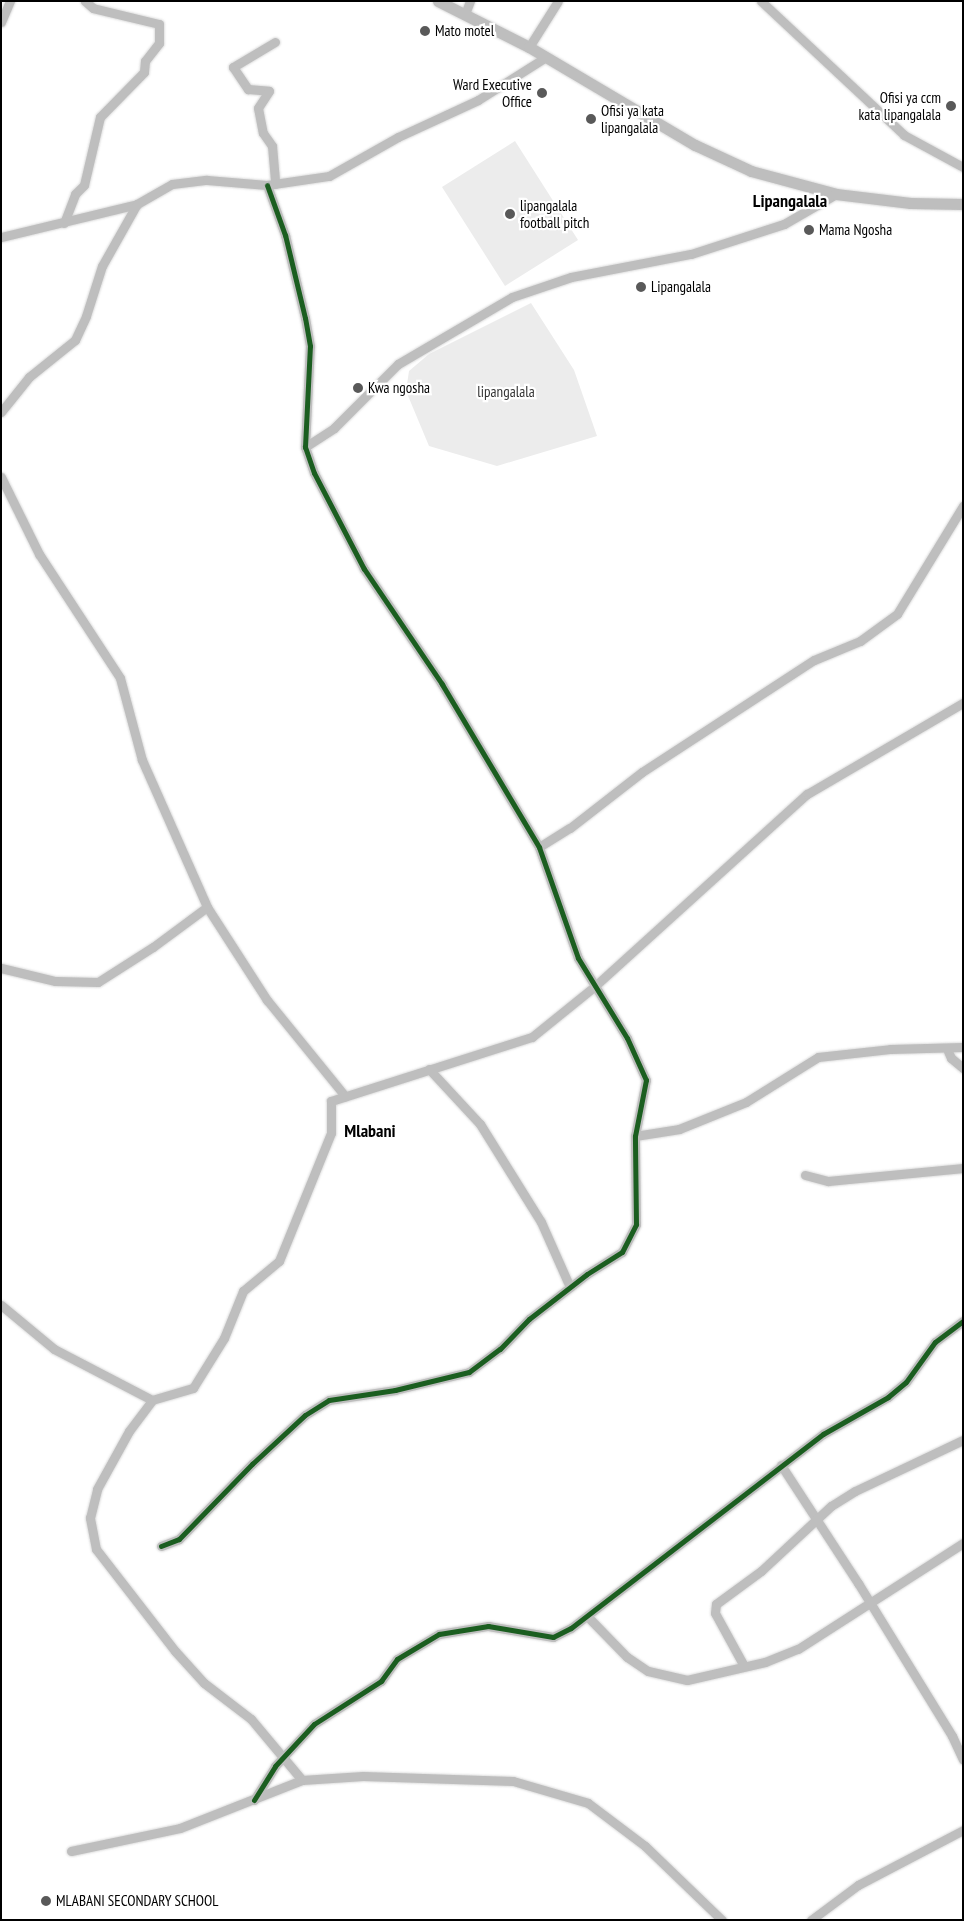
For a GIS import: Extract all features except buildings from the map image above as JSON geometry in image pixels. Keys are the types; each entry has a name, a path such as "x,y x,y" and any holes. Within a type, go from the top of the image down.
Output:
{"main road":[{"path":"438,1 529,46 695,145 751,171 836,194 910,203 963,204"}],"street":[{"path":"1,22 10,1"},
{"path":"64,223 75,194 84,185 100,118 144,72 145,61 159,43 159,24 93,8 85,1"},
{"path":"465,14 470,1"},
{"path":"529,46 558,1"},
{"path":"761,1 904,135 963,166"},
{"path":"161,1546 179,1539 305,1414 329,1400 395,1390 469,1372 570,1287 622,1252 636,1224 635,1136 646,1080 627,1038 578,958 539,847 442,684 364,569 314,472 305,447 310,346 296,275 271,184 272,146 263,133 258,108 269,91 248,89 234,67 274,42"},
{"path":"1,237 137,204 172,184 207,180 271,184 329,176 398,137 478,100 546,57"},
{"path":"305,447 334,428 398,364 512,297 571,277 691,254 784,224 836,194"},
{"path":"1,412 29,376 75,340 86,316 102,266 137,204"},
{"path":"1,477 39,554 120,678 142,760 207,907 267,1000 345,1096"},
{"path":"539,847 570,828 642,772 814,660 860,641 897,614 963,506"},
{"path":"302,1780 284,1756 251,1719 204,1683 175,1651 96,1549 90,1518 97,1489 129,1431 152,1400 193,1388 224,1338 243,1291 279,1261 331,1133 331,1101 532,1037 595,986 807,794 963,703"},
{"path":"1,968 55,981 98,982 153,948 207,907"},
{"path":"635,1136 679,1129 746,1102 818,1057 890,1049 947,1049 963,1047"},
{"path":"947,1049 951,1058 963,1068"},
{"path":"429,1070 480,1124 541,1222 570,1287"},
{"path":"806,1175 828,1181 963,1168"},
{"path":"1,1305 54,1349 152,1400"},
{"path":"254,1800 284,1756 314,1724 381,1681 397,1659 440,1634 488,1626 553,1637 587,1616 823,1434 888,1397 906,1382 935,1342 963,1321"},
{"path":"744,1666 715,1613 716,1604 761,1571 816,1519 856,1491 963,1440"},
{"path":"781,1465 871,1604 952,1736 963,1760"},
{"path":"587,1616 628,1657 648,1671 687,1680 744,1666 798,1649 871,1604 963,1543"},
{"path":"71,1852 180,1828 302,1780 363,1776 504,1781 551,1789 588,1803 645,1846 722,1920"},
{"path":"811,1920 858,1886 963,1830"}],"green space":[{"name":"lipangalala football pitch","path":"515,141 578,240 505,286 442,187"},
{"name":"lipangalala","path":"531,303 574,370 597,436 497,466 429,446 406,391 409,371 429,354"}],"cycle path":[{"path":"161,1546 179,1539 252,1464 305,1415 329,1400 395,1390 469,1372 500,1349 529,1319 587,1274 622,1252 636,1224 635,1136 646,1080 627,1038 578,958 539,847 442,684 364,569 314,473 305,447 310,346 285,235 267,185"},
{"path":"254,1800 275,1766 314,1724 381,1681 397,1659 439,1634 488,1626 553,1637 571,1628 823,1434 888,1397 906,1382 935,1342 963,1321"}],"place":[{"name":"Mato motel","path":"425,31"},
{"name":"Ward Executive Office","path":"542,93"},
{"name":"Ofisi ya ccm kata lipangalala","path":"951,106"},
{"name":"Ofisi ya kata lipangalala","path":"591,119"},
{"name":"lipangalala football pitch","path":"510,214"},
{"name":"Mama Ngosha","path":"809,230"},
{"name":"Lipangalala","path":"641,287"},
{"name":"Kwa ngosha","path":"358,388"},
{"name":"MLABANI SECONDARY SCHOOL","path":"46,1901"}],"district":[{"name":"Lipangalala","path":"790,201"},
{"name":"Mlabani","path":"370,1131"}]}
